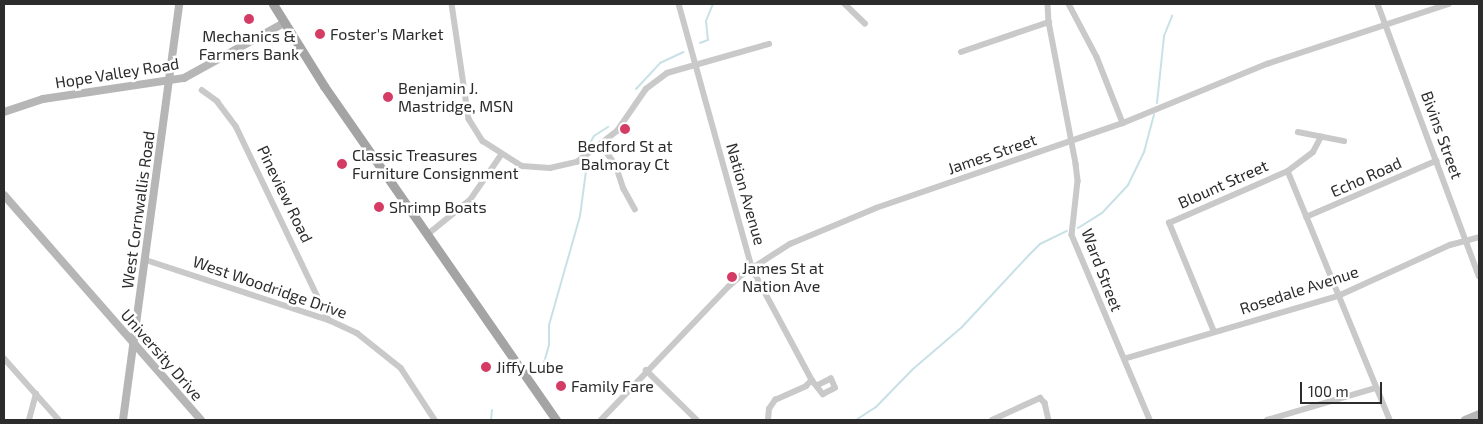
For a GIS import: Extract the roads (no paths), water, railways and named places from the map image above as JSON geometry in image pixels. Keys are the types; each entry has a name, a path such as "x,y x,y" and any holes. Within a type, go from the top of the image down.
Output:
{"main road":[{"path":"274,4 284,23 427,235 556,420"}],"street":[{"name":"West Cornwallis Road","path":"123,420 179,4"},
{"path":"452,4 467,112 478,136 501,155 522,166 556,168 577,162 601,145 622,126 651,85 671,71 769,44"},
{"name":"Nation Avenue","path":"679,4 752,268 812,380"},
{"path":"845,4 865,22"},
{"name":"Ward Street","path":"1048,4 1049,22 1078,181 1072,235 1150,420"},
{"path":"1069,4 1097,57 1123,123"},
{"name":"Bivins Street","path":"1378,4 1479,276"},
{"name":"James Street","path":"601,420 646,370 728,287 752,268 790,244 856,216 1123,123 1246,71 1448,4"},
{"path":"961,52 1049,22"},
{"name":"Hope Valley Road","path":"4,112 43,99 170,82 199,72 284,23"},
{"name":"Pineview Road","path":"202,90 217,101 236,126 329,320"},
{"path":"1298,132 1344,141"},
{"name":"Blount Street","path":"1214,332 1169,223 1288,171 1313,152 1321,137"},
{"path":"601,145 618,168 624,189 635,209"},
{"path":"427,235 470,200 501,155"},
{"name":"Echo Road","path":"1306,217 1436,161"},
{"path":"1288,171 1390,420"},
{"name":"University Drive","path":"4,195 200,420"},
{"name":"Rosedale Avenue","path":"1124,359 1338,296 1479,237"},
{"name":"West Woodridge Drive","path":"146,260 329,320 373,343 393,360 409,378 435,420"},
{"path":"4,358 59,420"},
{"path":"646,370 697,420"},
{"path":"768,420 768,409 775,400 806,386 812,380 819,385"},
{"path":"1267,420 1376,388"},
{"path":"29,420 36,394"},
{"path":"992,420 1043,399 1049,420"},
{"path":"1465,420 1479,414"}],"waterway":[{"path":"700,43 708,40 706,21 713,4"},
{"path":"1157,103 1164,36 1172,16"},
{"path":"636,89 660,63 684,52"},
{"path":"1078,228 1102,213 1128,185 1144,152 1154,114"},
{"path":"590,143 594,136 608,127"},
{"path":"543,366 549,345 549,325 580,216 586,171"},
{"path":"856,420 876,407 913,369 962,327 1040,244 1067,231"},
{"path":"491,420 492,410"}],"place":[{"name":"Mechanics & Farmers Bank","path":"249,19"},
{"name":"Foster's Market","path":"320,34"},
{"name":"Benjamin J. Mastridge, MSN","path":"388,97"},
{"name":"Bedford St at Balmoray Ct","path":"625,129"},
{"name":"Classic Treasures Furniture Consignment","path":"342,164"},
{"name":"Shrimp Boats","path":"379,207"},
{"name":"James St at Nation Ave","path":"732,277"},
{"name":"Jiffy Lube","path":"486,367"},
{"name":"Family Fare","path":"561,386"}]}
